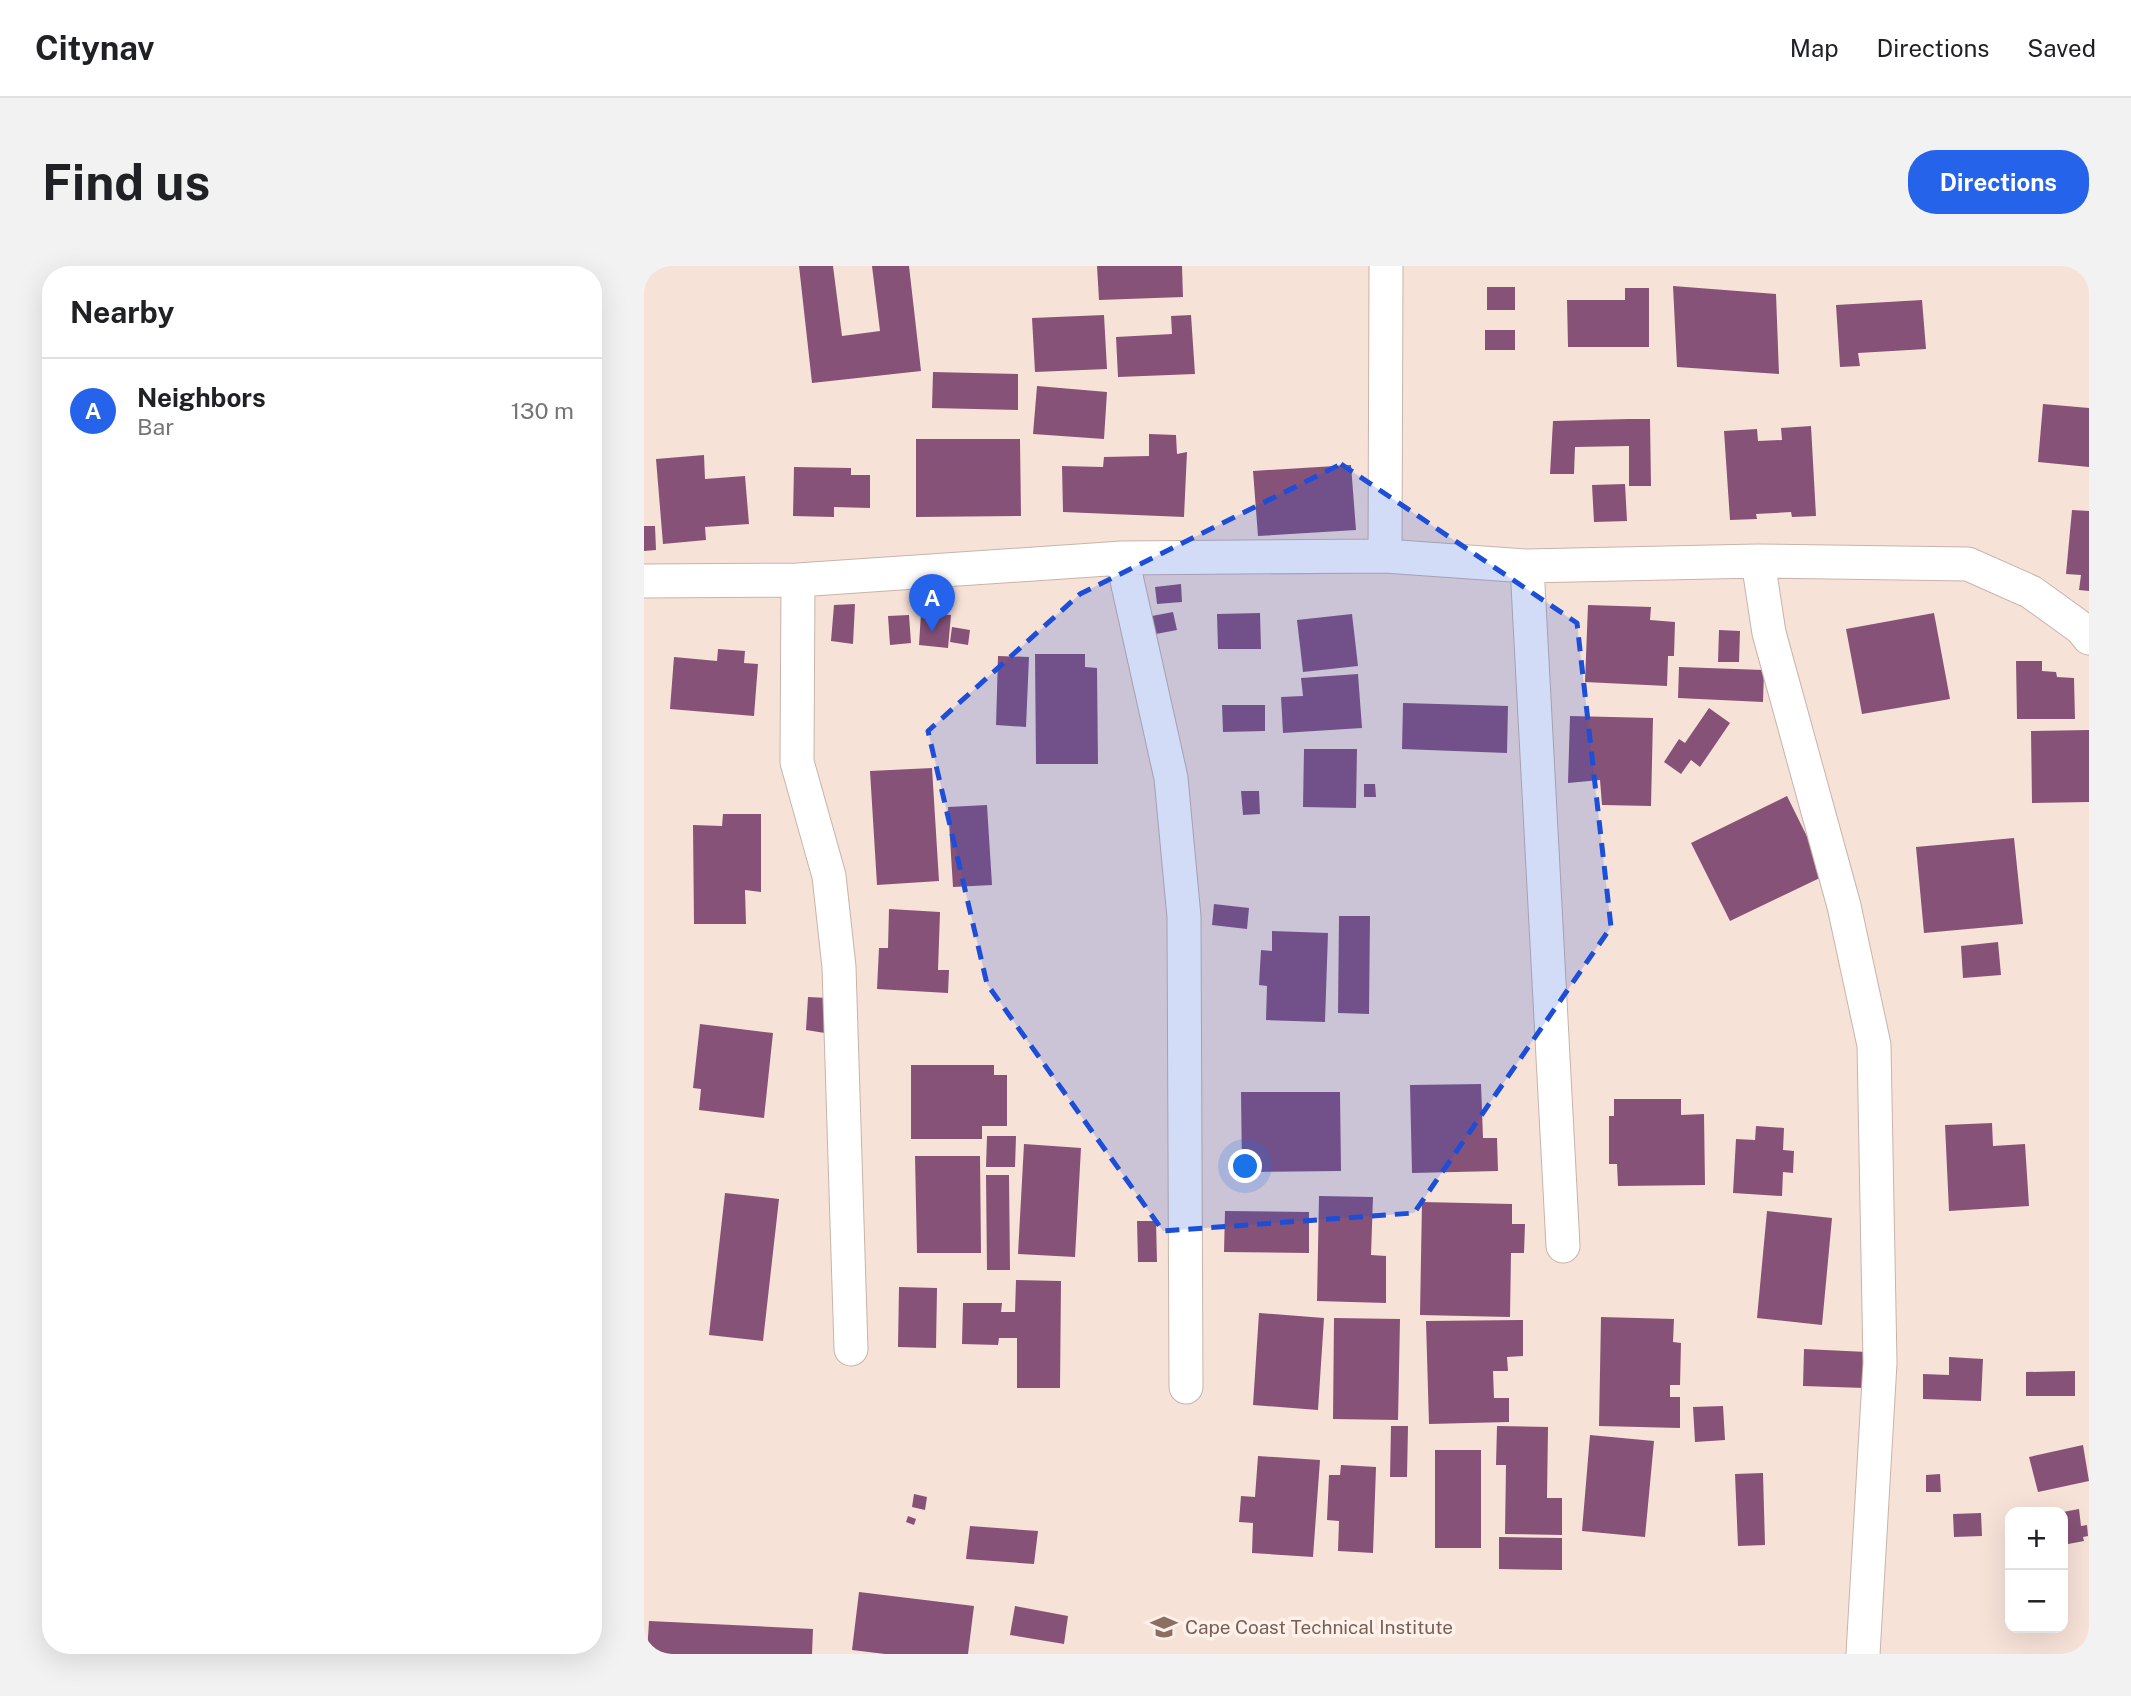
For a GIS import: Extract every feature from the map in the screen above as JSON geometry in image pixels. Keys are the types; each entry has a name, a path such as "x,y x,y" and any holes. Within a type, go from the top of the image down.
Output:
{"street":[{"path":"1385,556 1386,266"},
{"path":"644,581 798,580 1122,558 1385,556 1527,566 1758,561 1968,564 2031,592 2081,628 2089,638"},
{"path":"1122,558 1171,778 1184,917 1186,1387"},
{"path":"1758,561 1769,633 1844,905 1874,1045 1880,1363 1863,1654"},
{"path":"1527,566 1563,1246"},
{"path":"798,580 797,762 829,876 839,967 851,1349"}],"highlighted area":[{"path":"1341,464 1577,623 1611,927 1414,1213 1163,1231 987,984 928,731 1080,594"}],"building":[{"path":"799,266 833,266 842,336 880,331 872,266 909,266 921,371 812,383"},
{"path":"1097,266 1182,266 1183,297 1099,300"},
{"path":"1673,286 1776,294 1779,374 1677,367"},
{"path":"1487,287 1515,287 1515,310 1487,310"},
{"path":"1625,288 1649,288 1649,347 1568,347 1567,300 1625,300"},
{"path":"1922,300 1926,349 1858,353 1860,366 1840,367 1836,305"},
{"path":"1104,315 1107,369 1035,372 1032,318"},
{"path":"1191,315 1195,374 1118,377 1116,337 1172,334 1171,316"},
{"path":"1485,330 1515,330 1515,350 1485,350"},
{"path":"933,372 1018,374 1018,410 932,408"},
{"path":"1037,386 1107,392 1104,439 1033,434"},
{"path":"2043,404 2089,408 2089,467 2038,462"},
{"path":"1650,419 1651,486 1629,486 1629,446 1575,447 1574,474 1550,474 1553,421"},
{"path":"1811,426 1816,516 1792,517 1791,512 1756,514 1757,519 1730,520 1724,431 1757,429 1758,441 1782,440 1781,428"},
{"path":"1149,434 1176,435 1177,454 1187,452 1184,517 1063,512 1062,466 1103,467 1104,457 1149,456"},
{"path":"916,439 1020,439 1021,516 916,517"},
{"path":"704,455 705,479 745,476 749,524 705,527 706,540 663,544 656,459"},
{"path":"1351,465 1356,530 1258,536 1253,471"},
{"path":"794,467 851,468 851,475 870,475 870,508 834,507 834,517 793,516"},
{"path":"1625,484 1627,521 1594,522 1592,485"},
{"path":"2072,510 2089,511 2089,591 2079,590 2081,575 2066,574"},
{"path":"644,526 655,526 656,550 644,551"},
{"path":"1181,584 1182,602 1157,604 1155,587"},
{"path":"855,604 853,644 831,641 834,605"},
{"path":"1588,605 1651,607 1650,620 1675,622 1674,656 1668,656 1667,686 1585,682"},
{"path":"1173,612 1177,630 1156,634 1152,616"},
{"path":"921,613 951,615 948,648 919,645"},
{"path":"1260,613 1261,649 1218,649 1217,614"},
{"path":"1934,613 1950,699 1862,714 1846,629"},
{"path":"1352,614 1358,666 1303,672 1297,620"},
{"path":"909,615 911,643 890,645 888,616"},
{"path":"952,627 970,630 968,645 950,642"},
{"path":"1719,630 1740,631 1739,662 1718,662"},
{"path":"718,649 745,651 744,663 758,664 754,716 670,709 674,657 717,661"},
{"path":"1035,654 1085,654 1085,667 1097,668 1098,764 1036,764"},
{"path":"998,656 1029,657 1026,727 996,725"},
{"path":"2016,661 2042,661 2042,671 2056,672 2057,677 2074,678 2075,719 2017,719"},
{"path":"1679,667 1764,670 1763,702 1678,698"},
{"path":"1358,674 1362,728 1283,733 1281,697 1303,696 1301,678"},
{"path":"1403,703 1508,706 1507,753 1402,749"},
{"path":"1222,705 1265,705 1265,731 1223,732"},
{"path":"1709,708 1730,723 1700,767 1691,760 1681,774 1664,762 1679,739 1685,743"},
{"path":"1570,716 1653,718 1651,806 1602,805 1600,780 1568,783"},
{"path":"2089,730 2089,802 2032,803 2031,731"},
{"path":"1304,749 1357,749 1356,808 1303,807"},
{"path":"932,768 939,881 877,885 870,771"},
{"path":"1364,784 1375,784 1376,797 1364,797"},
{"path":"1241,791 1259,791 1260,814 1243,815"},
{"path":"1787,796 1826,875 1730,921 1691,843"},
{"path":"987,805 992,885 953,887 948,807"},
{"path":"723,814 761,814 761,892 745,890 746,924 694,924 693,825 722,826"},
{"path":"2014,838 2023,924 1924,933 1916,847"},
{"path":"1214,904 1249,908 1247,929 1212,925"},
{"path":"889,909 940,912 938,970 949,970 948,993 877,989 879,948 888,948"},
{"path":"1339,916 1370,916 1369,1014 1338,1013"},
{"path":"1272,931 1328,933 1325,1022 1266,1020 1267,986 1259,985 1261,950 1272,951"},
{"path":"1998,942 2001,975 1963,978 1961,946"},
{"path":"808,997 828,998 825,1033 806,1030"},
{"path":"700,1024 773,1033 764,1118 699,1110 701,1089 693,1088"},
{"path":"911,1065 994,1065 994,1075 1007,1075 1007,1126 982,1126 982,1139 911,1139"},
{"path":"1481,1084 1483,1138 1497,1138 1498,1171 1412,1173 1410,1085"},
{"path":"1241,1092 1340,1092 1341,1171 1242,1172"},
{"path":"1614,1099 1681,1099 1681,1115 1704,1114 1705,1185 1618,1186 1617,1164 1609,1164 1609,1116 1614,1116"},
{"path":"1992,1123 1993,1146 2025,1144 2029,1206 1949,1211 1945,1125"},
{"path":"1756,1126 1784,1128 1783,1150 1794,1151 1793,1173 1783,1172 1782,1196 1733,1193 1736,1139 1755,1140"},
{"path":"987,1136 1016,1136 1015,1167 986,1167"},
{"path":"1024,1144 1081,1148 1075,1257 1018,1254"},
{"path":"915,1156 980,1156 981,1253 917,1253"},
{"path":"986,1175 1009,1175 1010,1270 987,1270"},
{"path":"725,1193 779,1199 763,1341 709,1335"},
{"path":"1319,1196 1373,1197 1371,1255 1386,1256 1386,1303 1317,1301"},
{"path":"1422,1202 1512,1204 1512,1224 1525,1224 1524,1253 1511,1253 1510,1317 1420,1315"},
{"path":"1225,1211 1309,1212 1309,1253 1224,1252"},
{"path":"1767,1211 1832,1218 1822,1325 1757,1318"},
{"path":"1137,1221 1156,1221 1157,1262 1138,1262"},
{"path":"1016,1280 1061,1281 1060,1388 1017,1388 1017,1338 999,1338 998,1345 962,1344 963,1303 1002,1303 1001,1312 1015,1312"},
{"path":"899,1287 937,1288 936,1348 898,1347"},
{"path":"1259,1313 1324,1318 1318,1410 1253,1405"},
{"path":"1601,1317 1674,1319 1673,1342 1681,1343 1680,1385 1670,1385 1670,1397 1680,1397 1680,1428 1599,1426"},
{"path":"1334,1318 1400,1319 1398,1420 1333,1419"},
{"path":"1523,1320 1523,1356 1507,1357 1508,1371 1493,1371 1494,1398 1509,1398 1509,1422 1429,1424 1426,1321"},
{"path":"1804,1349 1867,1352 1865,1388 1803,1386"},
{"path":"1949,1357 1983,1359 1981,1401 1923,1399 1923,1374 1949,1375"},
{"path":"2075,1371 2075,1396 2026,1396 2026,1372"},
{"path":"1723,1406 1725,1440 1695,1442 1693,1407"},
{"path":"1391,1426 1408,1426 1407,1477 1390,1477"},
{"path":"1497,1426 1548,1427 1547,1498 1562,1498 1562,1535 1505,1534 1506,1465 1496,1465"},
{"path":"1590,1435 1654,1441 1645,1537 1582,1531"},
{"path":"2083,1445 2089,1481 2038,1492 2029,1457"},
{"path":"1435,1450 1481,1450 1481,1548 1435,1548"},
{"path":"1258,1456 1320,1460 1313,1557 1252,1553 1253,1523 1239,1522 1241,1496 1255,1497"},
{"path":"1341,1465 1376,1467 1373,1553 1338,1551 1339,1521 1327,1520 1329,1475 1340,1475"},
{"path":"1763,1473 1765,1545 1738,1546 1735,1474"},
{"path":"1940,1474 1941,1492 1926,1492 1926,1475"},
{"path":"914,1494 927,1497 925,1510 912,1507"},
{"path":"2079,1509 2081,1526 2087,1525 2088,1536 2083,1537 2084,1541 2068,1544 2068,1511"},
{"path":"1981,1513 1982,1536 1954,1537 1953,1514"},
{"path":"908,1516 916,1519 914,1525 906,1522"},
{"path":"970,1526 1038,1531 1034,1564 966,1559"},
{"path":"1499,1537 1562,1538 1562,1570 1499,1569"},
{"path":"859,1592 974,1606 968,1654 885,1654 852,1650"},
{"path":"1015,1606 1068,1616 1064,1644 1010,1635"},
{"path":"649,1621 813,1629 812,1654 647,1654"}],"place":[{"name":"Neighbors","path":"932,632"},
{"name":"Cape Coast Technical Institute","path":"1164,1627"}]}
